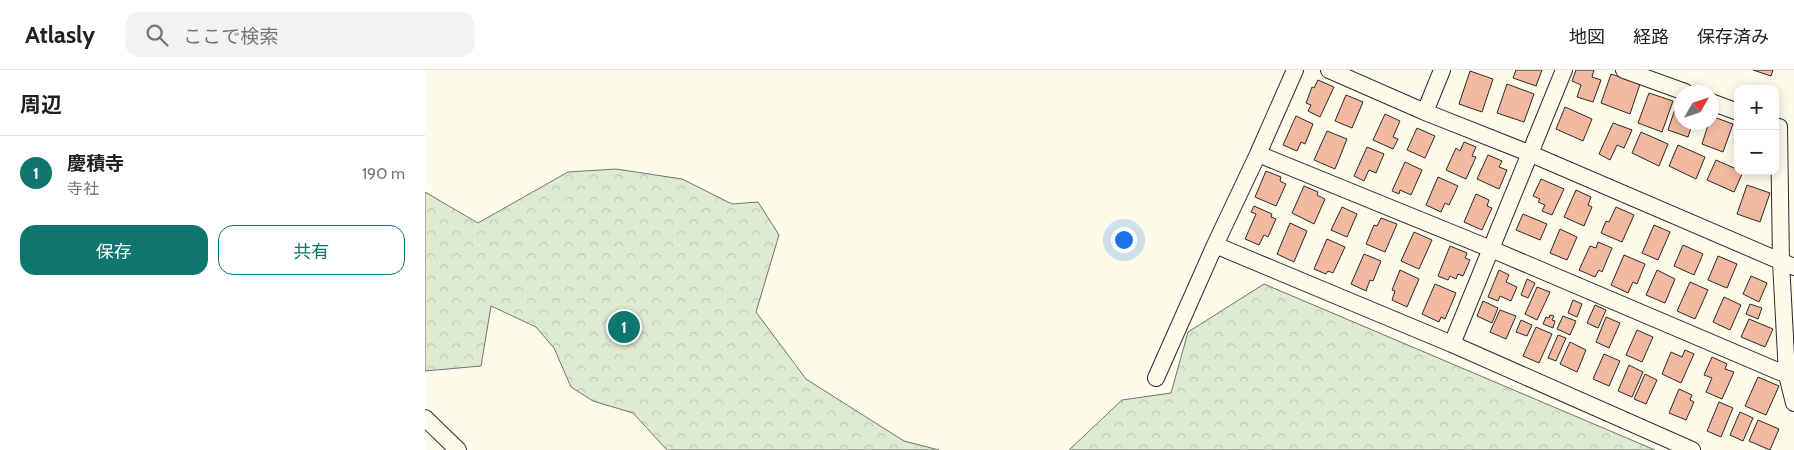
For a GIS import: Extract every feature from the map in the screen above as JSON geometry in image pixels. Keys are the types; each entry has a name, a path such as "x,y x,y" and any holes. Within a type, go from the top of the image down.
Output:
{"street":[{"path":"1156,378 1295,70"},
{"path":"1329,70 1788,264"},
{"path":"1425,112 1442,70"},
{"path":"1452,344 1564,70"},
{"path":"1624,70 1674,88"},
{"path":"1719,105 1734,111"},
{"path":"1779,127 1788,264 1787,375 1794,403"},
{"path":"1258,154 1491,249 1787,375"},
{"path":"1215,245 1452,344 1691,450"},
{"path":"425,418 458,450"}],"green space":[{"path":"616,169 682,179 732,204 758,202 779,235 756,312 806,379 904,441 939,450 667,450 633,413 593,401 571,387 554,348 536,327 491,306 481,366 425,371 425,192 478,223 568,172"},
{"path":"1264,284 1655,450 1069,450 1122,400 1171,393 1188,332"}],"building":[{"path":"1516,70 1542,70 1536,86 1513,78"},
{"path":"1576,70 1594,70 1592,77 1601,80 1593,102 1577,97 1581,85 1572,81"},
{"path":"1753,70 1773,70 1771,76"},
{"path":"1470,71 1493,79 1482,112 1459,104"},
{"path":"1611,74 1640,84 1630,114 1601,103"},
{"path":"1318,80 1334,87 1320,117 1308,111 1311,105 1306,103 1312,87 1314,88"},
{"path":"1507,84 1534,94 1524,122 1497,113"},
{"path":"1649,93 1673,101 1662,132 1638,123"},
{"path":"1346,95 1363,102 1352,128 1335,121"},
{"path":"1565,107 1592,119 1583,141 1556,129"},
{"path":"1674,112 1674,130 1690,130 1688,137 1668,130"},
{"path":"1385,114 1400,121 1393,137 1398,139 1393,149 1373,140"},
{"path":"1296,116 1313,124 1305,144 1301,142 1297,151 1283,145"},
{"path":"1719,119 1733,124 1723,152 1702,144 1706,130 1719,130"},
{"path":"1613,123 1632,130 1624,148 1617,145 1610,160 1599,154"},
{"path":"1417,128 1435,136 1425,158 1407,150"},
{"path":"1327,131 1347,139 1335,169 1314,160"},
{"path":"1641,132 1668,144 1659,166 1632,153"},
{"path":"1464,142 1476,147 1472,156 1476,157 1466,179 1446,170 1456,148 1460,151"},
{"path":"1678,145 1705,157 1696,179 1669,166"},
{"path":"1367,147 1384,154 1376,173 1369,170 1364,181 1354,176"},
{"path":"1488,155 1502,161 1499,167 1507,170 1499,189 1477,179"},
{"path":"1716,160 1734,168 1734,175 1742,175 1734,192 1707,180"},
{"path":"1405,162 1422,170 1411,195 1400,190 1399,194 1392,191"},
{"path":"1266,171 1281,177 1280,181 1286,184 1276,206 1255,197"},
{"path":"1438,177 1458,186 1449,205 1445,203 1441,212 1426,205"},
{"path":"1541,179 1564,189 1552,215 1542,211 1545,205 1538,202 1540,199 1533,196"},
{"path":"1747,185 1770,193 1760,222 1737,214"},
{"path":"1304,186 1318,192 1317,195 1325,199 1314,224 1292,213"},
{"path":"1576,190 1591,197 1588,205 1592,207 1584,226 1564,217"},
{"path":"1476,194 1489,200 1487,206 1492,208 1482,230 1464,222"},
{"path":"1254,206 1272,214 1271,217 1276,219 1268,237 1264,235 1259,245 1245,239 1256,214 1251,212"},
{"path":"1342,207 1357,214 1347,237 1331,230"},
{"path":"1616,207 1634,215 1622,242 1601,233 1606,221 1609,222"},
{"path":"1523,214 1547,224 1540,240 1516,230"},
{"path":"1381,218 1397,224 1385,252 1366,244 1374,225 1377,226"},
{"path":"1290,223 1307,231 1294,262 1277,254"},
{"path":"1654,225 1670,232 1658,260 1642,253"},
{"path":"1560,229 1577,237 1567,260 1550,253"},
{"path":"1414,232 1432,240 1419,269 1401,261"},
{"path":"1327,239 1345,247 1333,273 1328,271 1326,274 1314,269"},
{"path":"1598,242 1612,248 1602,272 1599,270 1595,277 1579,270 1590,246 1596,248"},
{"path":"1683,245 1703,254 1694,275 1674,266"},
{"path":"1450,246 1467,253 1465,258 1470,260 1463,276 1458,274 1456,279 1450,276 1448,280 1438,276"},
{"path":"1364,254 1381,261 1373,281 1370,280 1366,291 1351,284"},
{"path":"1624,255 1645,264 1637,284 1633,282 1628,293 1611,285"},
{"path":"1718,256 1737,264 1727,288 1708,280"},
{"path":"1400,270 1419,279 1407,307 1392,300 1395,291 1392,290"},
{"path":"1499,270 1509,275 1506,282 1517,287 1511,301 1500,296 1498,301 1488,297"},
{"path":"1657,270 1675,279 1665,303 1646,295"},
{"path":"1751,276 1767,283 1759,302 1743,294"},
{"path":"1527,279 1535,283 1528,298 1521,295"},
{"path":"1690,282 1708,290 1695,319 1677,311"},
{"path":"1435,284 1456,293 1445,319 1441,317 1439,322 1422,314"},
{"path":"1537,287 1550,292 1537,320 1525,314"},
{"path":"1724,297 1741,305 1730,330 1713,322"},
{"path":"1573,300 1582,304 1577,317 1568,313"},
{"path":"1483,301 1498,308 1492,323 1477,316"},
{"path":"1750,304 1762,308 1758,319 1746,314"},
{"path":"1595,305 1606,310 1598,328 1587,323"},
{"path":"1500,310 1516,316 1506,339 1490,332"},
{"path":"1550,315 1554,316 1552,320 1555,321 1553,328 1543,324 1546,317 1549,318"},
{"path":"1563,316 1576,321 1570,335 1557,329"},
{"path":"1606,317 1620,323 1609,348 1596,342"},
{"path":"1749,319 1773,329 1765,347 1741,337"},
{"path":"1521,320 1532,325 1527,336 1516,332"},
{"path":"1536,327 1552,334 1539,363 1523,356"},
{"path":"1637,330 1653,337 1642,362 1626,355"},
{"path":"1558,335 1566,338 1556,361 1548,358"},
{"path":"1570,342 1586,350 1577,372 1560,364"},
{"path":"1685,350 1694,354 1681,383 1662,374 1671,352 1682,357"},
{"path":"1604,354 1620,361 1609,386 1593,379"},
{"path":"1712,357 1727,364 1725,369 1734,372 1722,399 1706,392 1712,378 1704,375"},
{"path":"1629,365 1643,372 1632,397 1618,391"},
{"path":"1645,374 1657,380 1646,404 1634,399"},
{"path":"1758,377 1779,386 1766,415 1745,406"},
{"path":"1679,389 1692,395 1690,400 1694,402 1686,420 1669,413"},
{"path":"1719,402 1733,408 1721,437 1707,431"},
{"path":"1740,412 1753,418 1743,441 1730,435"},
{"path":"1758,420 1779,429 1770,450 1749,441"}],"place":[{"name":"慶積寺","path":"624,327"}]}
